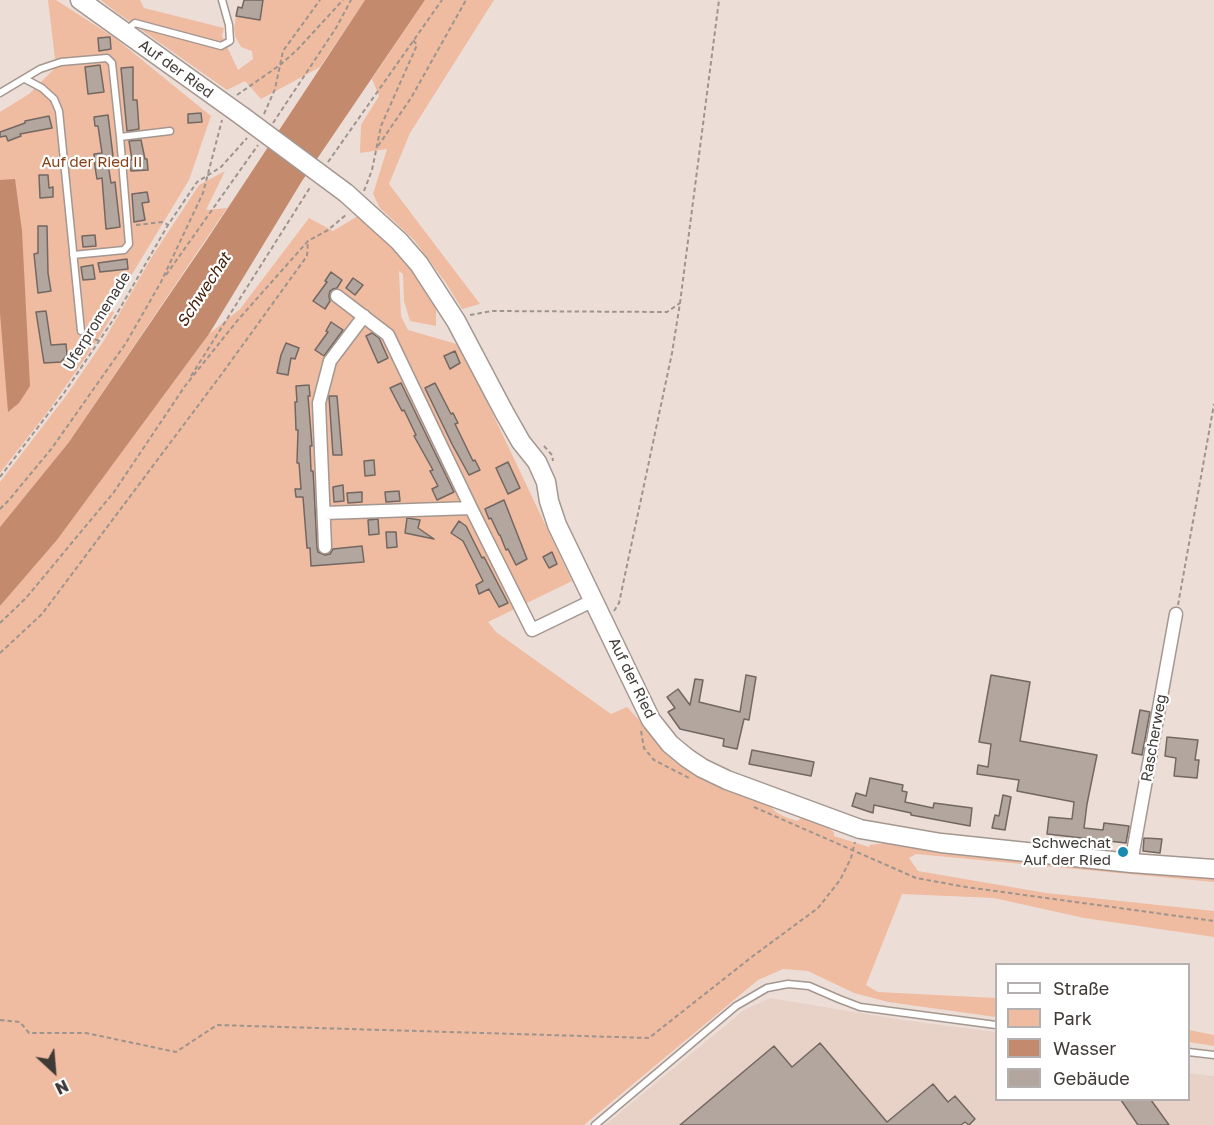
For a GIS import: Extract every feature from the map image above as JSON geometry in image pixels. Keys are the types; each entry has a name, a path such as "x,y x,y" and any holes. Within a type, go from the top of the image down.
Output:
{"main road":[{"name":"Auf der Ried","path":"80,0 235,106 352,199 399,241 419,264 456,321 521,442 537,462 546,482 549,501 557,525 651,720 670,744 687,758 727,780 860,829 942,843 1214,869"}],"street":[{"path":"337,296 388,335 532,630 594,600"},
{"path":"325,548 319,403 330,361 364,316"},
{"path":"324,513 471,508"},
{"name":"Rascherweg","path":"1131,862 1176,614"}],"lane":[{"name":"Auf der Ried","path":"124,31 135,23 221,46 230,40 229,25 222,0"},
{"path":"0,93 40,69 61,62 107,58 112,63 129,243 124,250 73,255"},
{"path":"25,79 42,88 54,99 58,111 81,332"},
{"path":"120,137 170,131"},
{"path":"595,1125 736,1006 767,988 788,984 809,986 860,1007 995,1025"},
{"path":"1190,1052 1214,1055"}],"path":[{"path":"280,65 283,51 320,0"},
{"path":"0,509 51,448 126,343 161,282 203,193 218,130 235,106 297,50 343,0"},
{"path":"274,122 336,28 351,0"},
{"path":"324,168 442,0"},
{"path":"376,148 411,98 466,0"},
{"path":"604,621 612,616 619,603 672,353 719,0"},
{"path":"185,386 237,321 308,241 328,230 372,170 381,126 417,45 413,40"},
{"path":"161,282 261,141"},
{"name":"Uferpromenade","path":"0,477 64,393 115,317 168,225 197,182 208,174"},
{"path":"0,623 26,598 114,492 185,386 315,180"},
{"path":"127,226 163,222 168,225"},
{"path":"0,653 42,614 214,384 307,256 308,241"},
{"path":"456,321 471,314 492,311 668,312 680,303"},
{"path":"91,337 99,341"},
{"path":"1176,614 1214,404"},
{"path":"541,444 554,460 552,465 541,470"},
{"path":"641,728 644,748 654,760 697,782"},
{"path":"749,804 916,878 1214,921"},
{"path":"0,1020 20,1022 30,1033 86,1033 176,1052 217,1025 649,1038 818,908 840,880 853,850"}],"shaded area":[{"path":"770,998 903,1020 995,1032 995,1101 1190,1101 1190,1073 1214,1076 1214,1125 605,1125 744,1010"}],"green space":[{"name":"Auf der Ried II","path":"48,0 56,0 115,38 211,116 189,180 111,309 114,313 49,410 0,473 0,112 29,94 56,67"},
{"path":"101,0 140,0 144,8 224,28 222,36 238,70 253,59 252,51 241,47 235,36 236,16 259,20 263,0 365,0 320,67 261,99 245,81 227,90"},
{"path":"425,0 494,0 410,133 389,184 480,304 462,309 414,240 380,208 373,194 387,149 360,153 361,125 379,96 372,79"},
{"path":"225,171 206,210 227,208 69,442 0,527 0,482 66,396 103,342 153,255 199,185"},
{"path":"358,216 386,237 413,267 436,305 436,326 410,321 404,301 403,274 399,271 401,316 408,330 460,345 572,581 488,622 496,632 611,714 627,707 663,746 767,803 783,816 797,821 805,816 821,823 834,832 834,836 869,847 887,843 912,848 1214,875 1214,882 916,854 909,858 918,871 1046,893 1214,911 1214,937 1084,918 994,898 902,894 866,985 878,992 995,998 995,1017 888,1002 854,993 808,971 783,969 758,980 584,1125 0,1125 0,606 57,540 209,334 240,309 309,218 333,231"},
{"path":"1190,1030 1214,1035 1214,1046 1190,1042"}],"water":[{"name":"Schwechat","path":"365,0 425,0 302,181 209,334 57,540 0,606 0,527 69,442 206,241"},
{"path":"15,179 22,231 30,386 19,403 8,412 0,313 0,180"}],"building":[{"path":"244,0 263,0 260,20 236,16 238,7 242,8"},
{"path":"110,37 111,49 99,51 98,38"},
{"path":"100,65 104,92 88,94 85,67"},
{"path":"133,67 133,100 137,100 139,129 127,131 121,68"},
{"path":"201,113 202,122 188,123 188,114"},
{"path":"108,115 113,156 107,157 111,183 115,182 120,227 106,229 102,178 97,179 95,167 94,154 102,153 98,126 95,126 94,117"},
{"path":"49,116 52,128 20,134 21,136 8,141 6,136 0,137 0,132 25,123 25,121"},
{"path":"141,140 148,170 131,171 129,141"},
{"path":"39,175 48,175 49,188 53,187 53,197 40,198"},
{"path":"147,192 149,202 142,203 145,220 134,222 132,194"},
{"path":"38,226 47,226 48,273 51,291 38,293 34,254 38,253"},
{"path":"95,235 96,246 83,247 82,236"},
{"path":"127,259 128,269 100,272 98,263"},
{"path":"93,265 95,279 83,280 81,267"},
{"path":"331,272 342,280 337,288 330,291 330,301 325,309 313,301 327,282 325,281"},
{"path":"353,278 363,285 355,295 346,288"},
{"path":"46,311 51,345 66,344 67,355 61,362 44,363 36,312"},
{"path":"331,322 343,330 324,356 315,350 328,332 326,331"},
{"path":"372,333 379,338 388,358 378,363 366,336"},
{"path":"286,343 299,348 295,359 291,358 288,375 277,373"},
{"path":"455,351 460,363 450,369 444,356"},
{"path":"401,383 454,492 437,500 432,489 438,486 430,471 433,470 414,436 416,435 404,410 402,411 390,388"},
{"path":"435,383 451,414 453,413 458,423 455,424 473,461 475,460 480,470 469,475 425,388"},
{"path":"309,385 311,471 313,471 318,552 325,555 330,554 333,549 362,546 364,562 311,566 310,548 307,548 303,497 296,497 295,489 301,489 299,463 297,463 296,386"},
{"path":"329,396 337,396 342,455 333,455"},
{"path":"374,460 375,475 365,476 364,461"},
{"path":"508,462 520,488 508,494 496,468"},
{"path":"343,485 344,501 334,502 333,487"},
{"path":"399,491 400,501 386,502 385,492"},
{"path":"362,492 362,502 348,503 347,493"},
{"path":"504,500 527,559 516,565 485,509"},
{"path":"407,518 420,520 418,528 434,539 405,533"},
{"path":"378,519 379,534 369,535 368,520"},
{"path":"459,521 466,526 508,603 499,607 489,589 479,594 476,585 483,581 463,541 451,533"},
{"path":"386,532 396,532 397,547 387,548"},
{"path":"552,552 557,564 549,568 543,557"},
{"path":"746,675 756,677 749,720 744,719 737,749 723,746 724,739 680,729 668,712 675,708 667,697 678,689 690,705 695,679 703,680 699,702 740,712"},
{"path":"991,675 1030,682 1020,741 1097,755 1084,828 1103,830 1104,823 1129,826 1126,843 1047,834 1049,817 1072,819 1074,802 1017,791 1019,780 977,774 978,765 988,767 991,744 979,742"},
{"path":"1140,710 1150,712 1142,755 1132,753"},
{"path":"1167,737 1198,740 1195,760 1199,760 1197,778 1174,776 1176,758 1165,756"},
{"path":"752,750 814,762 811,776 749,764"},
{"path":"870,778 903,785 902,791 907,792 905,802 933,808 934,803 972,808 970,826 911,815 911,813 874,805 873,813 852,806 856,793 866,796"},
{"path":"1003,795 1011,797 1005,830 992,828 995,815 999,816"},
{"path":"1144,838 1162,839 1160,853 1143,851"},
{"path":"820,1043 887,1122 933,1084 948,1102 955,1096 975,1119 969,1125 965,1122 961,1125 680,1125 774,1046 792,1067"},
{"path":"1122,1101 1152,1101 1169,1125 1138,1125"}],"place":[{"name":"Schwechat Auf der Ried","path":"1123,852"}]}
